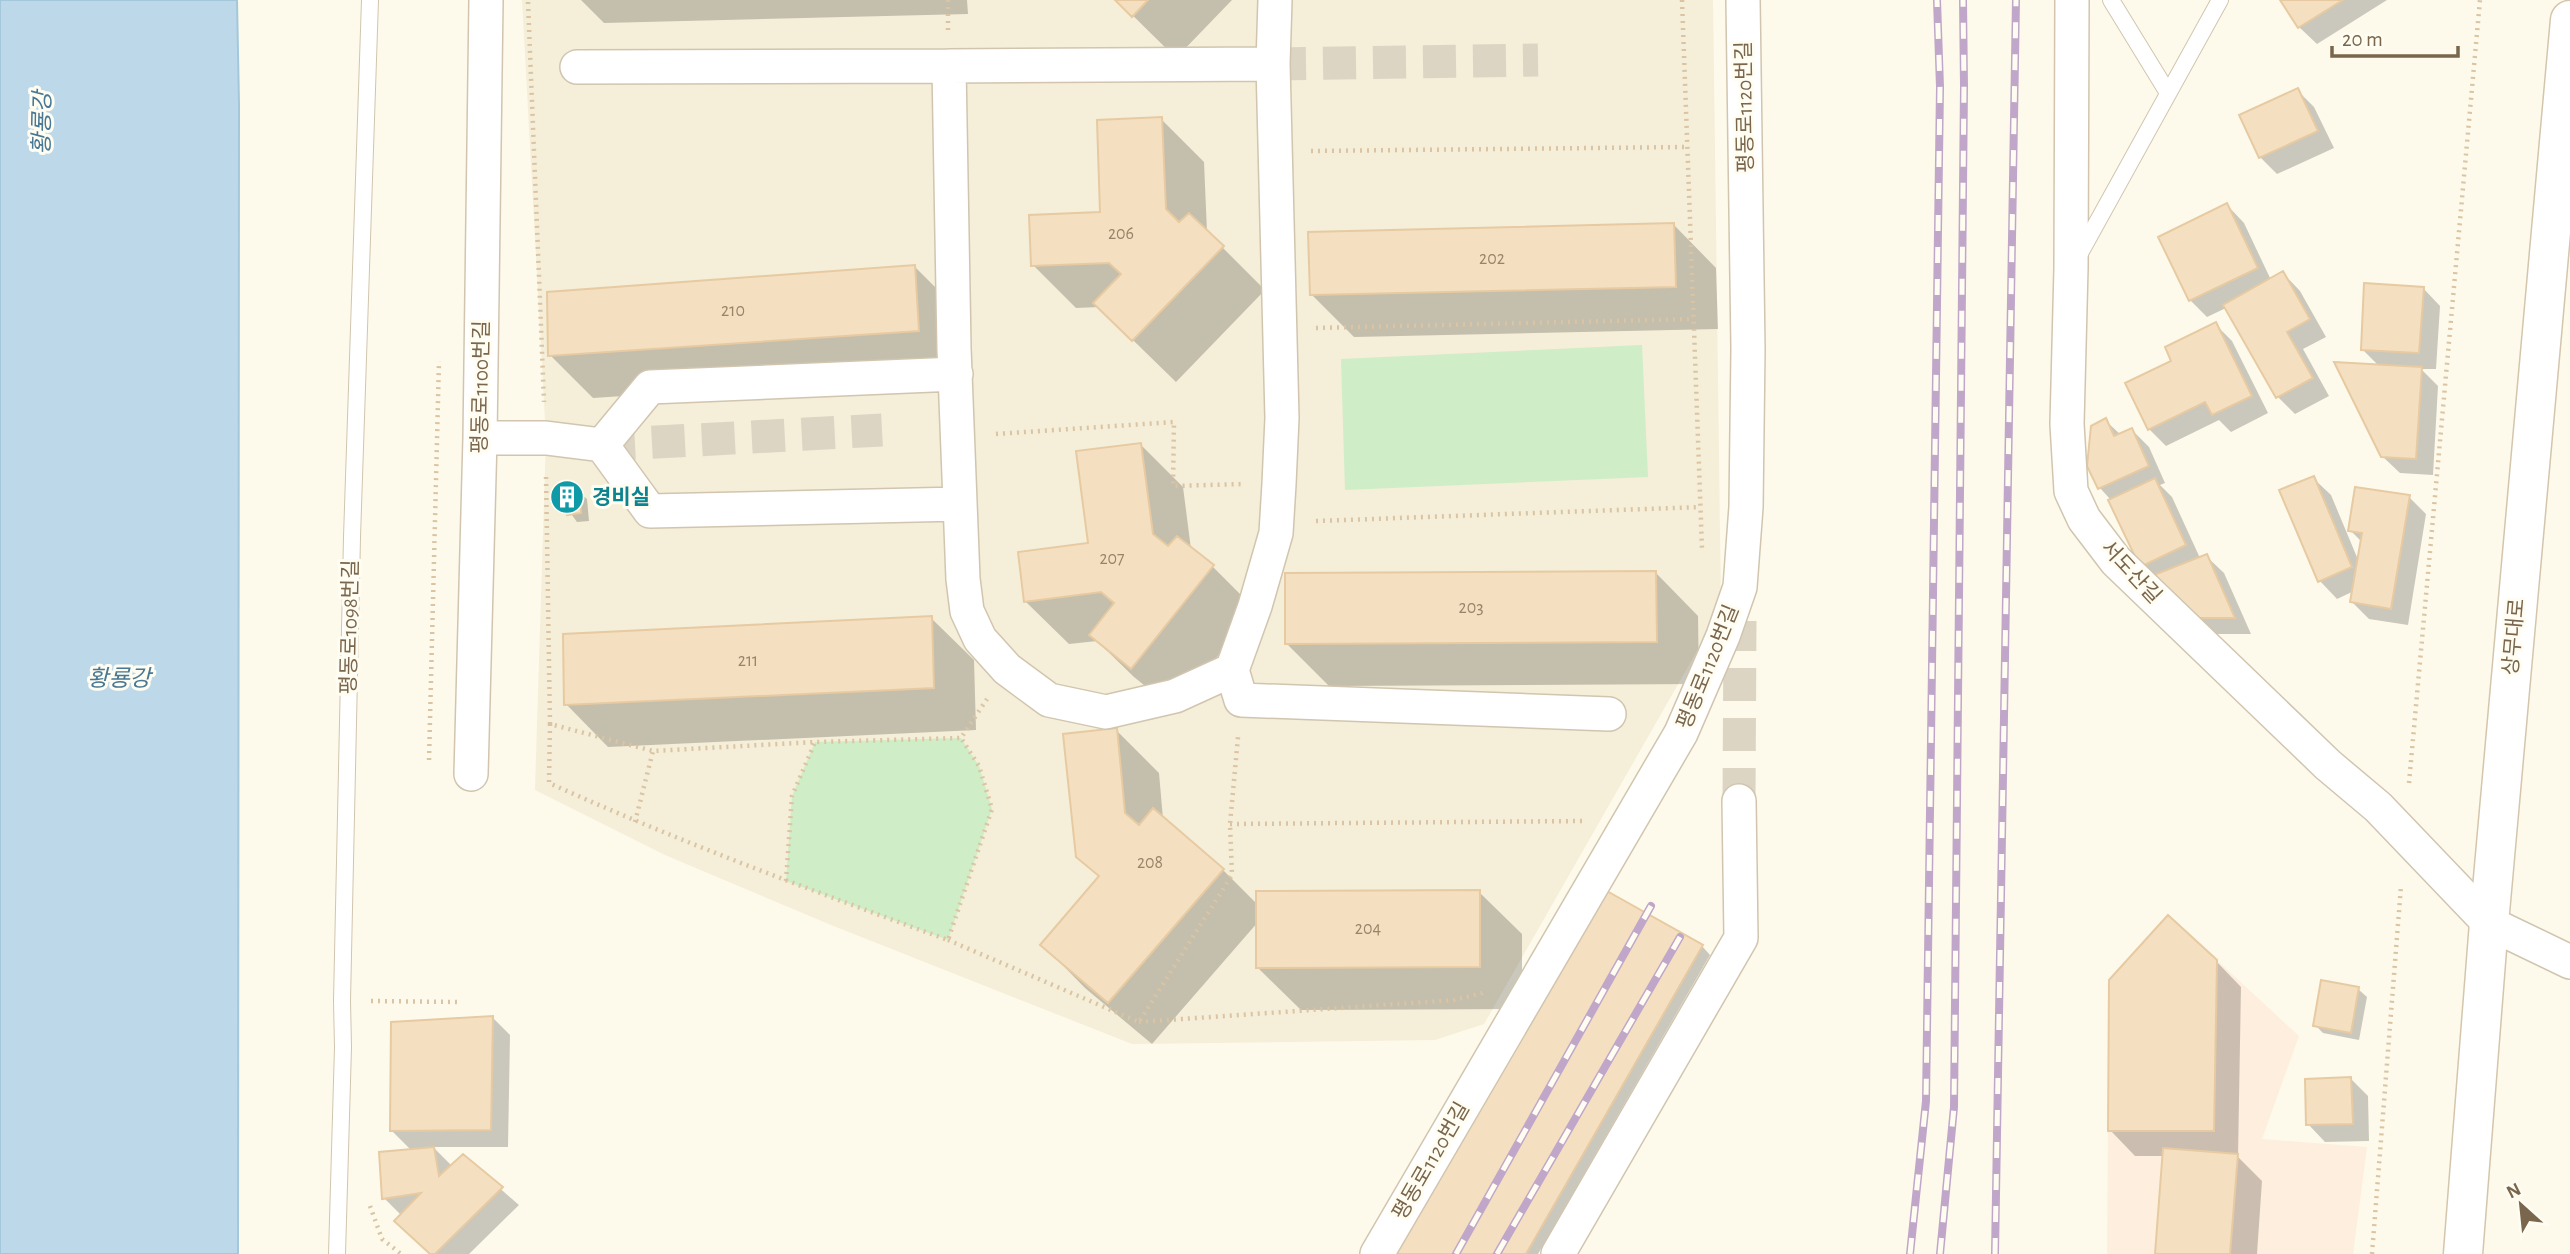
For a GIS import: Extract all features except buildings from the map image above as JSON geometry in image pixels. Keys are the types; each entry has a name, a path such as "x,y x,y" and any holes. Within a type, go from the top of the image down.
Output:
{"main road":[{"name":"상무대로","path":"2463,1254 2488,923 2570,20"}],"street":[{"name":"평동로1100번길","path":"471,774 481,438 486,0"},
{"path":"1236,685 1276,533 1279,484 1282,418 1273,64 1275,0"},
{"name":"평동로1120번길","path":"1377,1254 1681,733 1723,636 1740,587 1746,507 1748,349 1743,0"},
{"name":"서도산길","path":"2072,0 2071,268 2067,424 2071,491 2084,519 2116,561 2328,765 2378,807 2488,923 2570,962"},
{"path":"578,67 1273,64"},
{"path":"949,66 963,579 971,621 980,639 1007,669 1049,700 1106,712 1236,685 1609,714"},
{"path":"602,445 650,387 956,374"},
{"path":"481,438 546,438 602,445 650,511 960,504"},
{"path":"1740,587 1740,621"},
{"path":"1558,1254 1741,938 1739,801"}],"lane":[{"name":"평동로1098번길","path":"337,1254 352,523 370,0"},
{"path":"2110,0 2168,93"},
{"path":"2071,268 2220,0"}],"path":[{"path":"1682,0 1702,558"},
{"path":"2372,1254 2383,1088 2480,0"},
{"path":"1275,151 1687,147"},
{"path":"1280,329 1694,319"},
{"path":"429,761 439,359"},
{"path":"959,436 1174,422 1173,486 1279,484"},
{"path":"1276,523 1700,507"},
{"path":"1139,1022 1232,875 1230,824 1236,685"},
{"path":"550,723 549,783 635,822 948,940 1139,1022 1455,1000 1482,993 1490,982"},
{"path":"948,940 992,809 979,766 961,738"},
{"path":"786,881 792,796 815,742"},
{"path":"635,822 653,751"},
{"path":"1577,833 1590,810"},
{"path":"1230,824 1583,821"},
{"path":"342,1001 459,1002"}],"shaded area":[{"path":"522,0 1713,0 1721,609 1484,1024 1435,1040 1132,1044 831,925 665,855 535,790 546,438"},
{"path":"2168,915 2299,1036 2262,1139 2367,1147 2353,1254 2107,1254 2109,980"}],"green space":[{"path":"1642,345 1648,477 1345,490 1341,359"},
{"path":"961,738 979,766 992,809 948,940 786,881 792,796 815,742"}],"water":[{"name":"황룡강","path":"0,0 237,0 238,1254 0,1254"}],"tunnel":[{"path":"1273,64 1538,60"},
{"path":"602,445 882,430"},
{"path":"1739,801 1740,621"}],"railway":[{"path":"1910,1254 1926,1101 1940,87 1937,0"},
{"path":"1940,1254 1954,1107 1963,0"},
{"path":"1995,1254 2016,0"},
{"path":"1456,1254 1651,906"},
{"path":"1497,1254 1680,937"}],"place":[{"name":"경비실","path":"567,497"}]}
